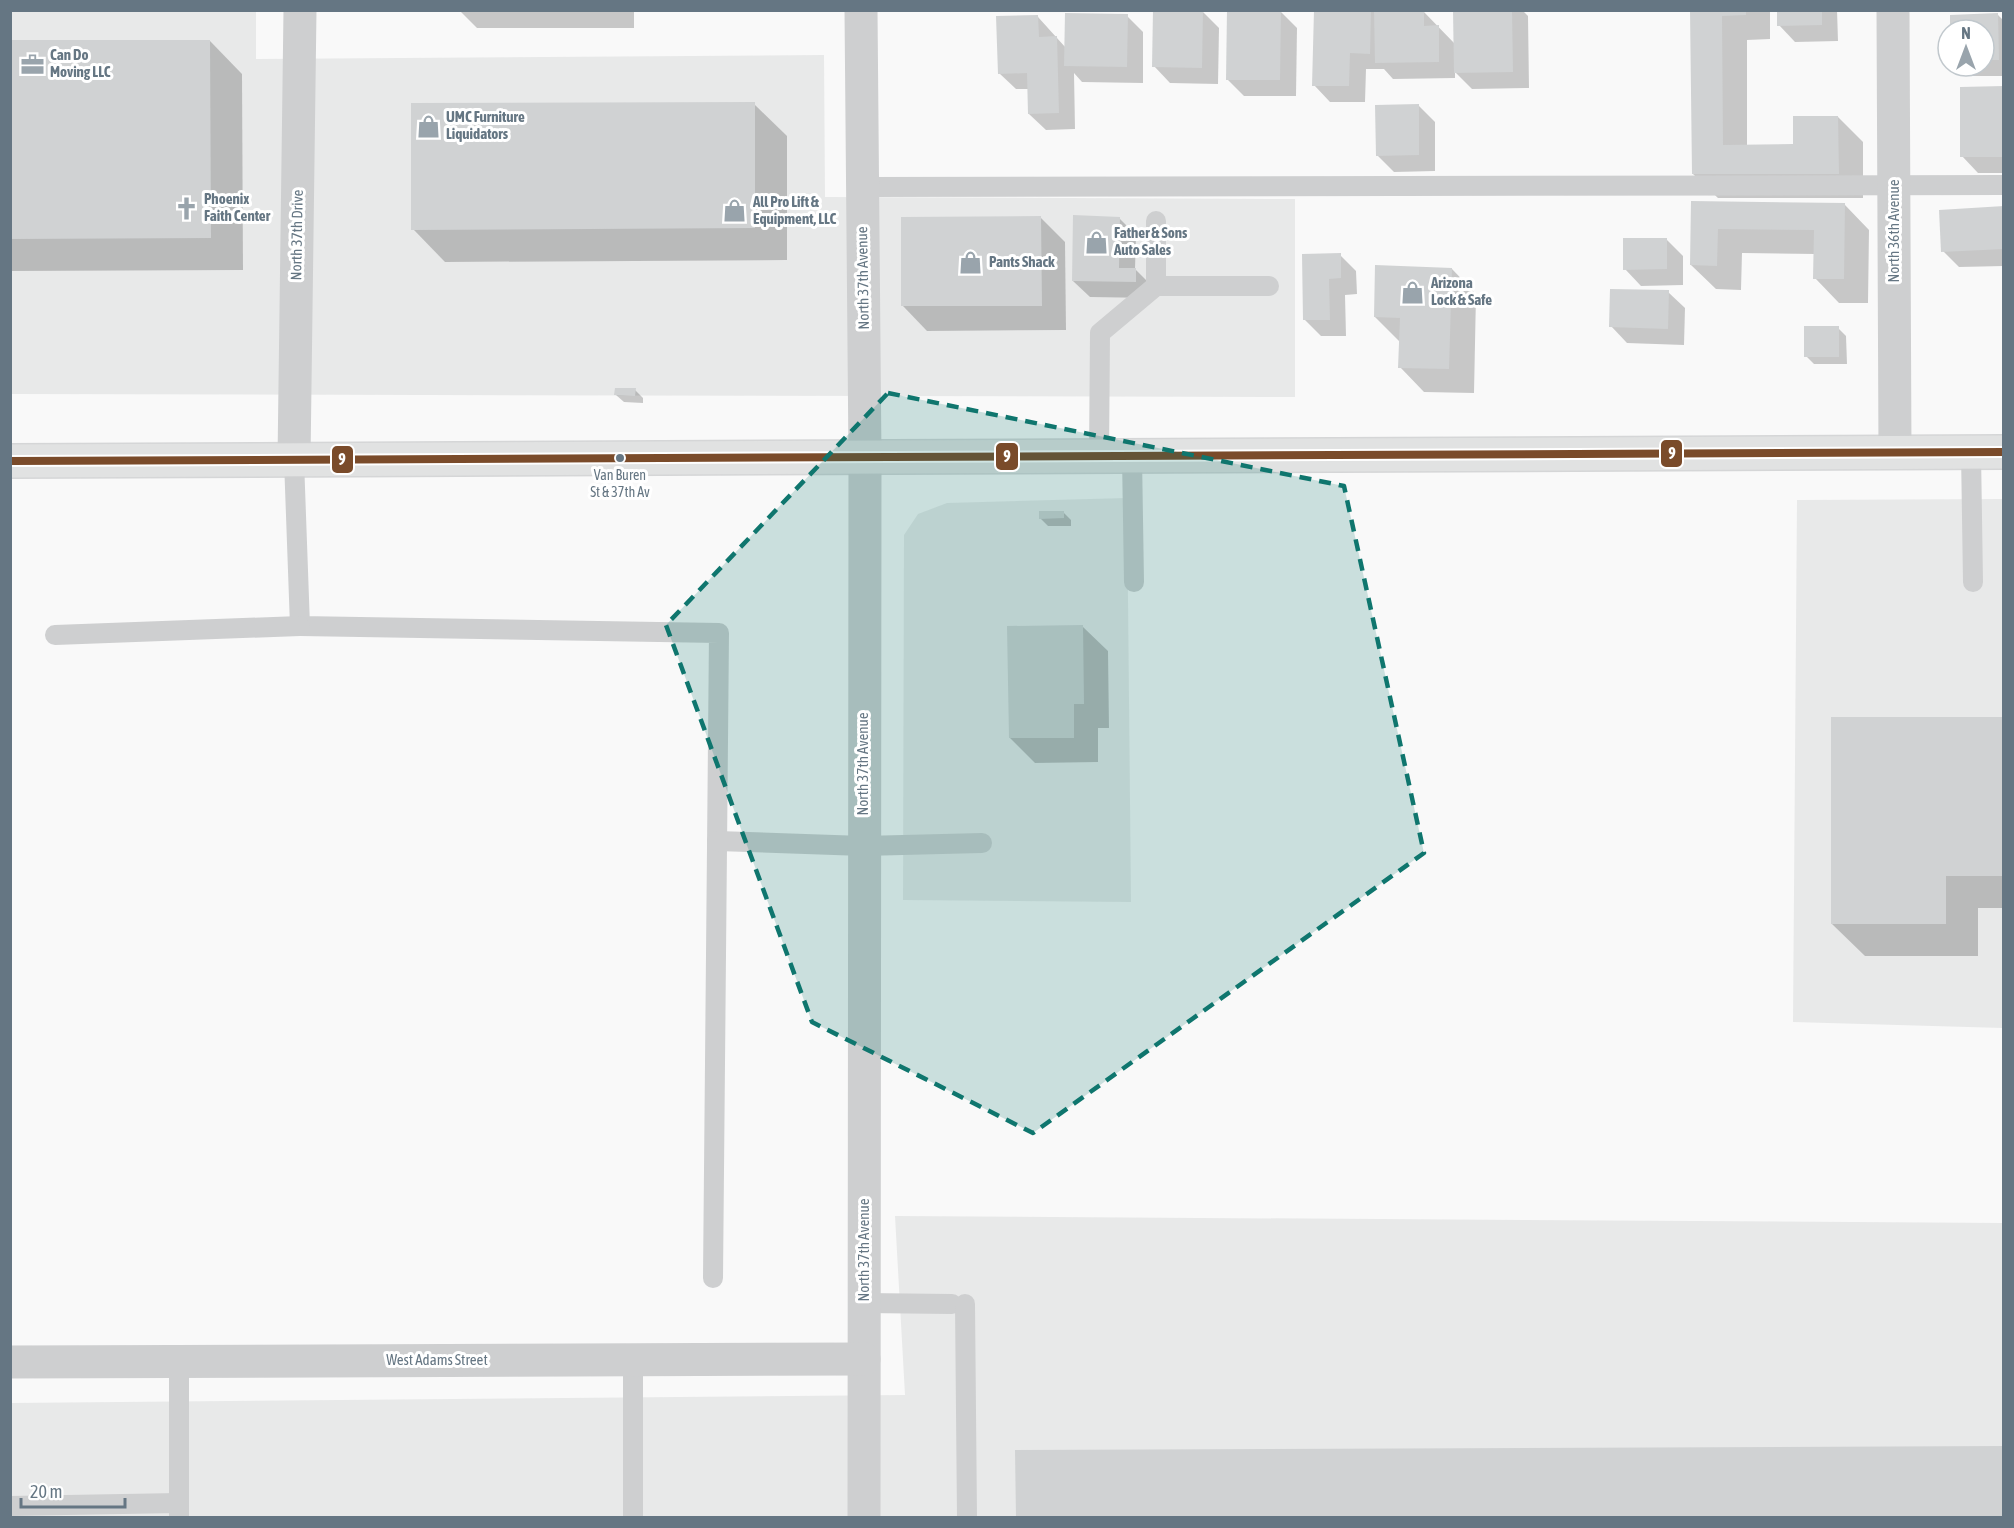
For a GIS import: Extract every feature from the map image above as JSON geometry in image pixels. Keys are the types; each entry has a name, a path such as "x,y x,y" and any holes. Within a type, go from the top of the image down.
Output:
{"main road":[{"path":"10,461 2004,452"}],"street":[{"name":"North 37th Drive","path":"294,460 300,10"},
{"name":"North 37th Avenue","path":"861,10 865,458 864,1518"},
{"name":"North 36th Avenue","path":"1893,10 1895,452"},
{"name":"West Adams Street","path":"10,1362 864,1359"}],"lane":[{"path":"862,187 2004,185"},
{"path":"1156,221 1156,286"},
{"path":"1099,456 1100,333 1156,286 1269,286"},
{"path":"1971,452 1973,582"},
{"path":"1132,456 1134,582"},
{"path":"294,460 300,626"},
{"path":"55,635 300,626 719,633 713,1278"},
{"path":"717,841 863,846 982,843"},
{"path":"864,1303 958,1304 967,1518"},
{"path":"633,1360 633,1518"},
{"path":"10,1506 179,1510 179,1361"}],"highlighted area":[{"path":"888,393 1344,486 1424,853 1033,1133 812,1022 666,625"}],"shaded area":[{"path":"11,11 256,11 256,59 824,55 825,197 1295,199 1295,397 11,394"},
{"path":"1127,498 1131,902 903,900 904,535 918,514 947,503"},
{"path":"2003,499 2003,1028 1793,1022 1797,500"},
{"path":"895,1216 2003,1223 2003,1517 11,1517 10,1403 905,1395"}],"building":[{"path":"1153,10 1203,10 1202,68 1152,67"},
{"path":"1227,10 1281,10 1280,80 1226,80"},
{"path":"1314,10 1371,10 1370,54 1350,53 1349,86 1312,86"},
{"path":"1374,10 1424,10 1424,26 1439,25 1439,62 1375,63"},
{"path":"1453,10 1512,10 1513,72 1454,73"},
{"path":"1690,10 1746,10 1746,15 1722,16 1723,145 1793,144 1793,116 1838,116 1839,174 1692,174"},
{"path":"1777,10 1822,10 1822,25 1777,26"},
{"path":"1065,13 1128,14 1127,67 1064,66"},
{"path":"1998,13 1999,60 1996,60 1996,18 1950,18 1950,15"},
{"path":"1038,15 1039,37 1057,36 1059,113 1028,114 1027,73 998,74 996,16"},
{"path":"10,40 210,40 211,238 10,239"},
{"path":"2004,86 2004,157 1960,157 1960,87"},
{"path":"755,102 755,228 411,230 411,103"},
{"path":"1419,104 1419,155 1376,156 1375,105"},
{"path":"1691,201 1845,203 1844,279 1813,279 1814,230 1718,229 1717,266 1690,265"},
{"path":"2004,206 2004,249 1941,252 1939,210"},
{"name":"Father & Sons Auto Sales","path":"1073,215 1120,217 1119,268 1136,268 1136,282 1072,281"},
{"name":"Pants Shack","path":"1041,216 1042,306 901,306 901,217"},
{"path":"1623,238 1667,238 1667,269 1623,270"},
{"path":"1341,253 1341,278 1329,279 1330,320 1303,320 1302,254"},
{"name":"Arizona Lock & Safe","path":"1375,265 1452,268 1449,369 1398,368 1400,318 1374,317"},
{"path":"1610,289 1669,290 1668,329 1609,327"},
{"path":"1804,326 1839,326 1839,357 1804,357"},
{"path":"615,388 636,388 635,396 614,395"},
{"path":"1039,511 1064,511 1064,518 1039,519"},
{"path":"1083,625 1084,704 1074,704 1074,738 1009,738 1007,626"},
{"path":"1831,717 2004,717 2004,876 1946,876 1946,924 1831,924"},
{"path":"2004,1446 2004,1518 1016,1518 1015,1450"}],"transit line":[{"name":"9","path":"10,461 2004,452"}],"place":[{"name":"Can Do Moving LLC","path":"32,64"},
{"name":"UMC Furniture Liquidators","path":"428,126"},
{"name":"Phoenix Faith Center","path":"186,208"},
{"name":"All Pro Lift & Equipment, LLC","path":"735,211"},
{"name":"Father & Sons Auto Sales","path":"1096,242"},
{"name":"Pants Shack","path":"971,262"},
{"name":"Arizona Lock & Safe","path":"1413,292"},
{"name":"Van Buren St & 37th Av","path":"620,458"}]}
